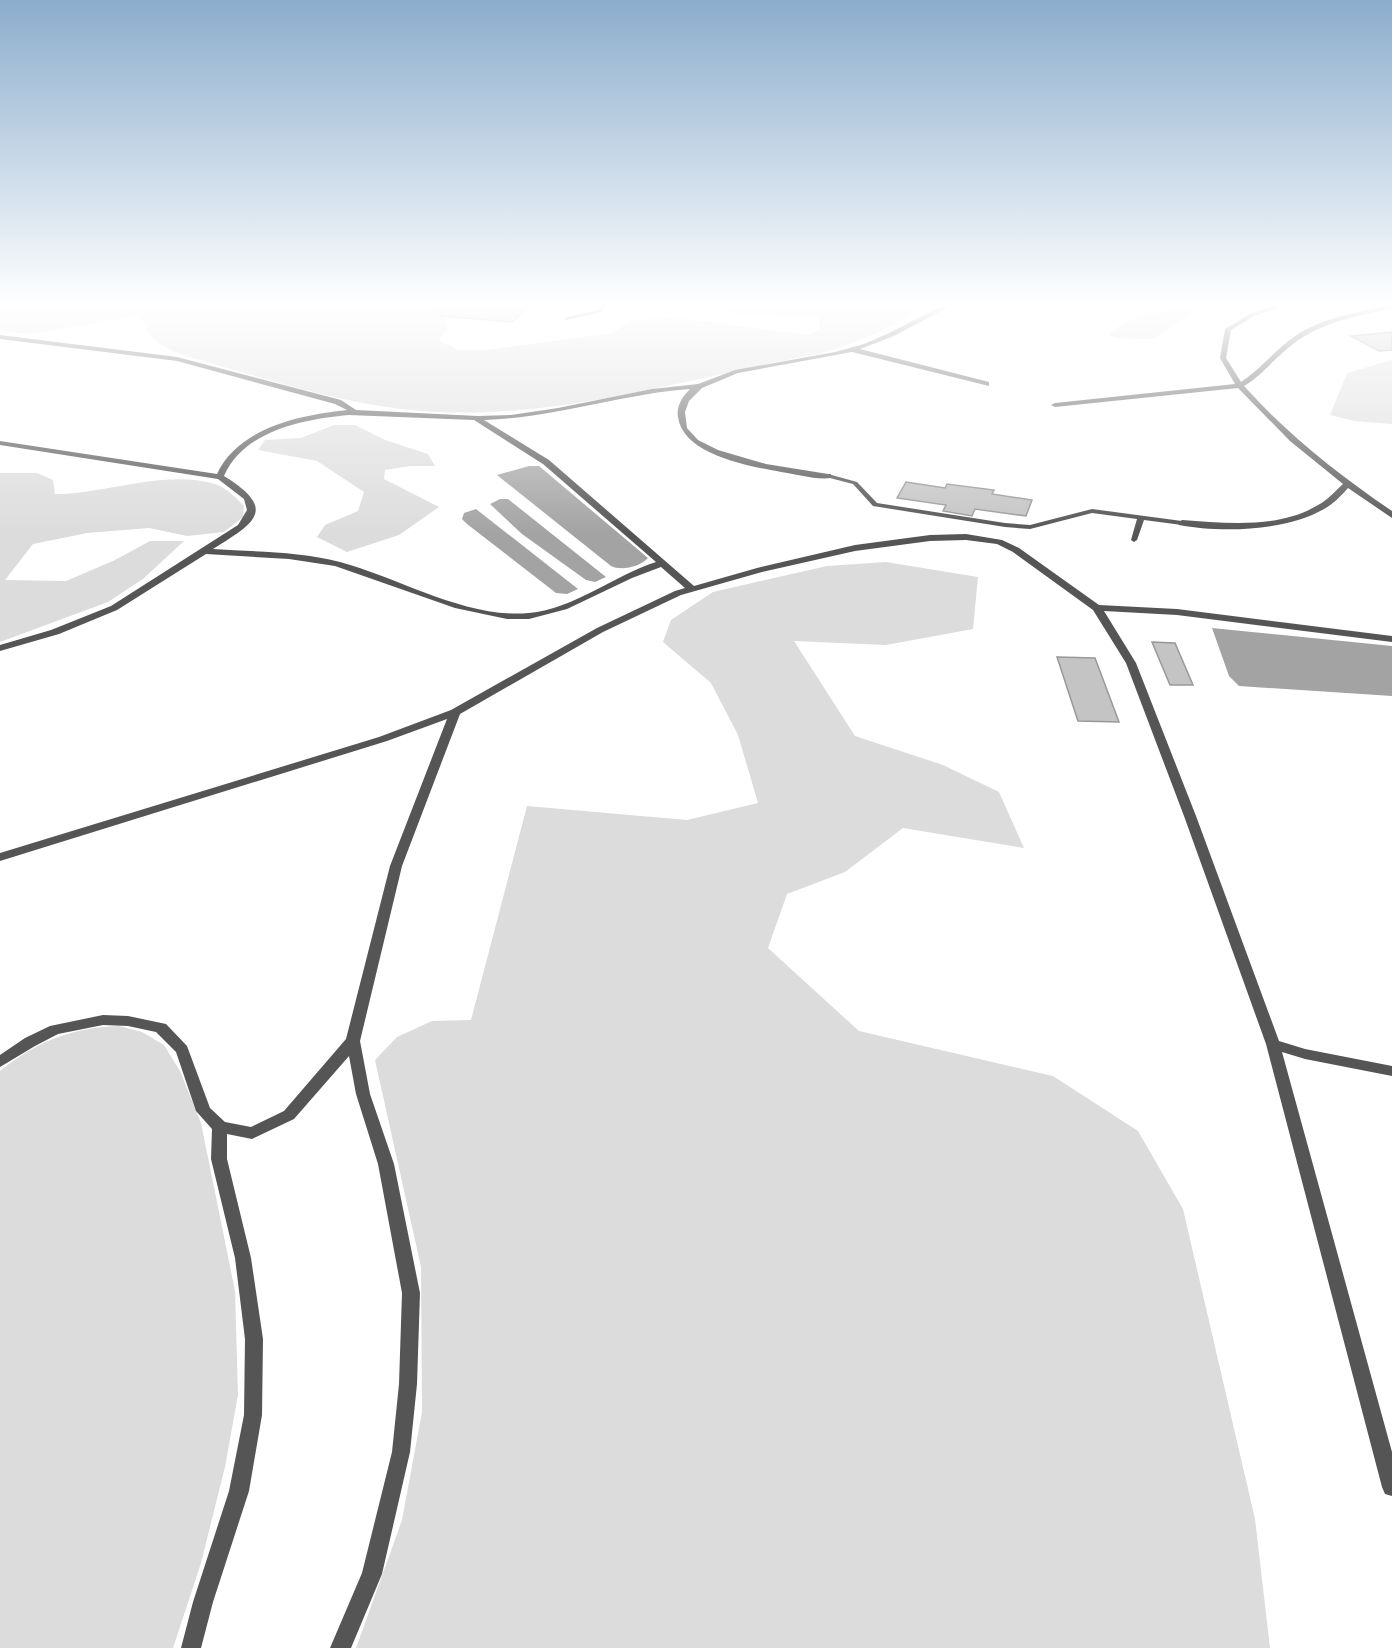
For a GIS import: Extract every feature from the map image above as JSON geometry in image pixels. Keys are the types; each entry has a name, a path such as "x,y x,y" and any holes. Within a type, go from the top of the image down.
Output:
{"street":[{"path":"255,380 338,402 352,410"},
{"path":"717,380 699,386 691,392 682,405 680,417 682,426 700,443 726,457 782,470 828,476"},
{"path":"970,380 986,384"},
{"path":"1236,380 1288,435 1392,515"},
{"path":"1055,405 1240,386 1251,380"},
{"path":"220,477 230,458 246,444 269,430 324,413 352,410 476,418 511,417 679,386 699,386"},
{"path":"476,418 546,462 692,589"},
{"path":"0,443 220,477 246,493 252,509 249,518 241,527 206,552 114,608 55,632 0,648"},
{"path":"1182,523 1248,525 1299,517 1318,510 1348,483"},
{"path":"0,857 383,739 454,712 600,630 692,589 760,570 855,548 930,538 966,537 999,542 1016,550 1097,608 1131,663 1190,816 1273,1044 1365,1378 1392,1487"},
{"path":"206,552 338,564 481,611 515,617 560,610 642,568 663,563"},
{"path":"1097,608 1177,612 1392,639"},
{"path":"340,1648 372,1574 401,1452 408,1384 411,1293 395,1204 363,1094 353,1041 396,866 454,712"},
{"path":"0,1062 30,1041 55,1030 77,1024 103,1020 128,1021 161,1028 182,1050 204,1111 220,1127 252,1133 289,1115 353,1041"},
{"path":"1273,1044 1305,1054 1392,1071"},
{"path":"191,1648 203,1602 239,1491 253,1415 254,1339 243,1258 219,1159 220,1127"}],"lane":[{"path":"828,476 855,483 875,505 1005,525 1030,527 1055,522 1082,512 1182,523"},
{"path":"1134,540 1141,518"}],"shaded area":[{"path":"269,380 695,380 559,406 454,413 375,405"},
{"path":"1344,380 1392,380 1392,424 1354,421 1330,415"},
{"path":"334,425 355,425 385,440 428,454 435,466 410,466 385,470 384,479 439,507 399,535 347,552 317,537 325,525 358,511 364,492 317,461 258,450 265,440 301,438"},
{"path":"529,466 539,466 648,558 630,567 611,566 497,475"},
{"path":"0,473 37,473 53,480 55,494 176,479 196,480 215,484 227,491 244,506 243,517 224,532 187,536 149,528 87,533 33,544 5,580 66,581 115,560 150,541 184,541 143,579 108,602 0,642"},
{"path":"500,499 508,499 606,577 595,582 586,580 522,534 490,504"},
{"path":"476,509 578,589 567,594 556,593 467,524 462,519 464,513"},
{"path":"886,562 978,577 973,629 886,645 794,641 855,736 943,765 999,792 1024,848 903,828 845,872 787,894 768,948 859,1031 1053,1076 1138,1131 1183,1209 1255,1519 1270,1648 356,1648 402,1520 422,1412 421,1267 375,1060 397,1037 432,1021 471,1020 527,806 687,820 758,803 738,735 711,683 663,642 671,620 713,592 827,566"},
{"path":"1212,628 1392,646 1392,696 1239,686 1229,676"},
{"path":"119,1026 142,1032 164,1045 180,1071 201,1123 235,1291 238,1395 225,1467 201,1563 173,1648 0,1648 0,1071 41,1044 55,1038 101,1027"}],"building":[{"path":"906,482 945,488 947,484 994,490 992,494 1032,500 1026,516 975,509 972,516 943,511 946,505 897,498"},
{"path":"1152,642 1175,643 1193,685 1170,685"},
{"path":"1057,657 1095,658 1119,722 1078,721"}]}
